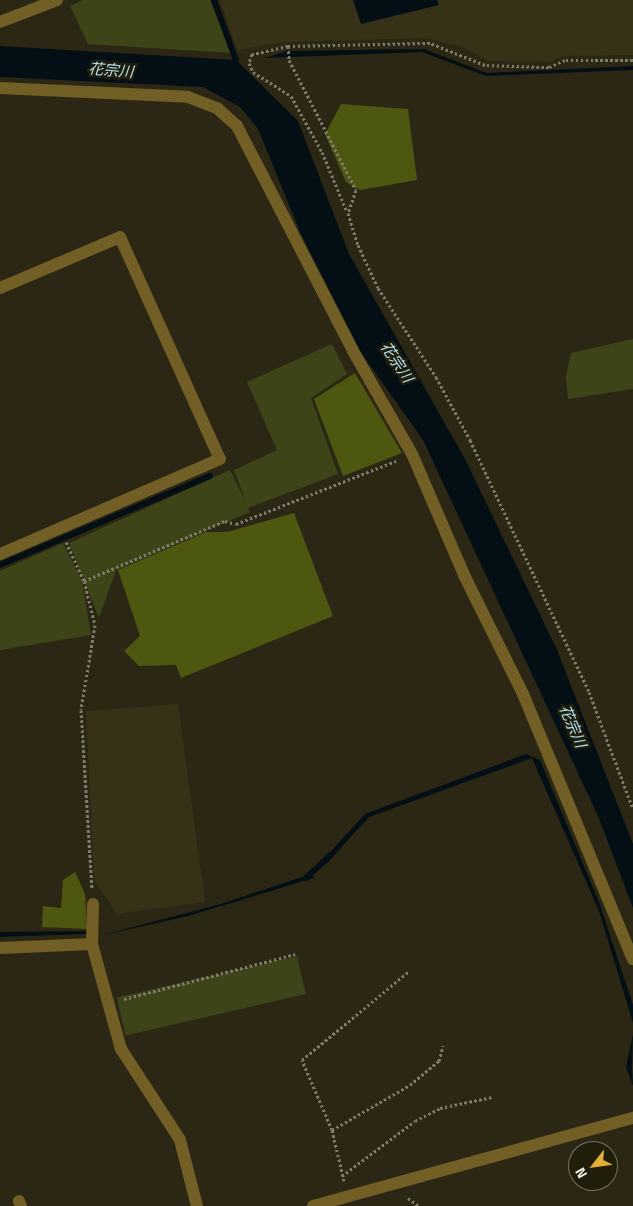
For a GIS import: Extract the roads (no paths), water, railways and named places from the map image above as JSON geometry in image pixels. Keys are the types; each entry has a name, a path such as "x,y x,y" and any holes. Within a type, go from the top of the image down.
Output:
{"street":[{"path":"0,22 58,0"},
{"path":"0,88 188,97 217,108 237,126 352,352 412,454 464,575 523,694 633,959"},
{"path":"0,288 120,237 220,459 0,554"},
{"path":"93,904 92,944 121,1049 180,1140 197,1206"},
{"path":"0,948 92,944"},
{"path":"313,1206 633,1118"}],"water":[{"path":"353,0 437,0 439,5 361,24"},
{"name":"花宗川","path":"0,46 236,60 298,121 349,254 465,459 557,650 633,844 633,908 598,816 423,440 360,351 300,232 258,129 240,107 203,87 0,77"},
{"path":"424,49 487,73 633,66 633,70 486,76 422,52 265,58 287,51"},
{"path":"526,754 540,760 599,902 633,1005 633,1023 599,911 532,758 369,817 326,864 323,860 365,814"},
{"path":"311,874 314,878 188,916 103,935 221,904"},
{"path":"88,931 87,934 0,937 0,932"},
{"path":"633,1034 632,1069 633,1086 626,1067"}],"waterway":[{"path":"214,0 236,60 234,67"},
{"path":"0,565 210,476"},
{"path":"306,878 330,856"}]}
